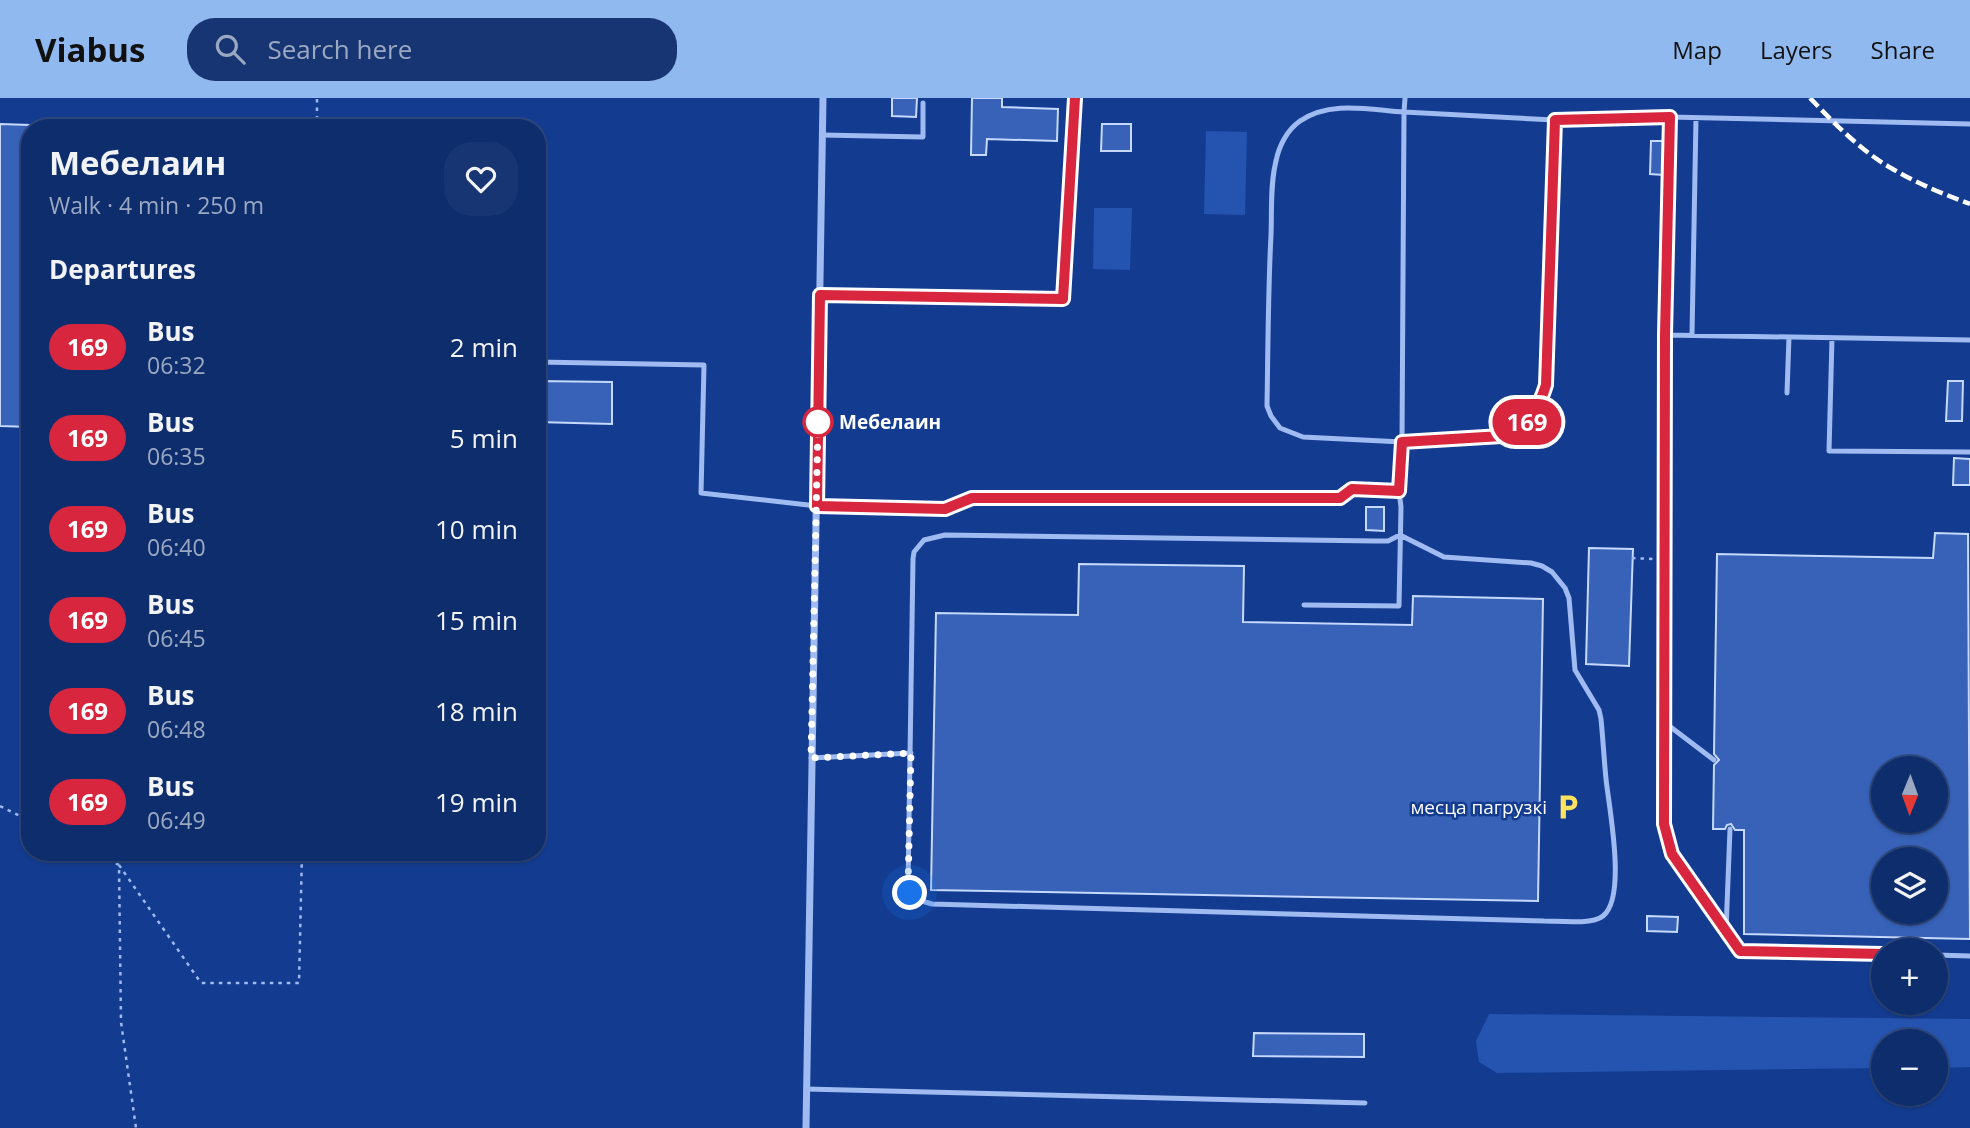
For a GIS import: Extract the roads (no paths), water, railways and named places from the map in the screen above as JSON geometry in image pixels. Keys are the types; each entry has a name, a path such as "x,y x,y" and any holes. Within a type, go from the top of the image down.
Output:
{"street":[{"path":"806,1128 823,98"}],"lane":[{"path":"820,295 1063,299 1075,98"},
{"path":"1304,605 1399,606 1405,98"},
{"path":"822,135 923,137 923,103"},
{"path":"1555,120 1546,385 1539,405 1519,429 1502,436 1402,442 1296,436 1277,424 1267,406 1273,177 1283,140 1300,121 1321,111 1362,109 1555,120 1670,117 1970,124"},
{"path":"1670,117 1665,335 1664,824 1672,854 1740,951 1871,954"},
{"path":"1692,335 1696,118"},
{"path":"1665,335 1970,340"},
{"path":"1787,393 1789,337"},
{"path":"1832,338 1829,451 1970,452"},
{"path":"546,362 704,365 701,493 817,506 945,509 972,498 1340,498 1352,489 1399,491"},
{"path":"945,535 1388,541 1400,535 1444,556 1542,566 1565,588 1572,605 1575,670 1599,709 1601,719 1615,850 1611,907 1600,919 1544,921 960,905 915,899 908,887 913,559 914,552 924,540 945,535"},
{"path":"1664,722 1714,760"},
{"path":"811,758 911,753"},
{"path":"1726,931 1730,830"},
{"path":"1948,955 1970,956"},
{"path":"806,1089 1365,1103"}],"railway":[{"path":"1810,98 1848,136 1880,161 1920,183 1970,204"}],"place":[{"name":"Мебелаин","path":"818,422"},
{"name":"месца пагрузкі","path":"1568,807"}]}
